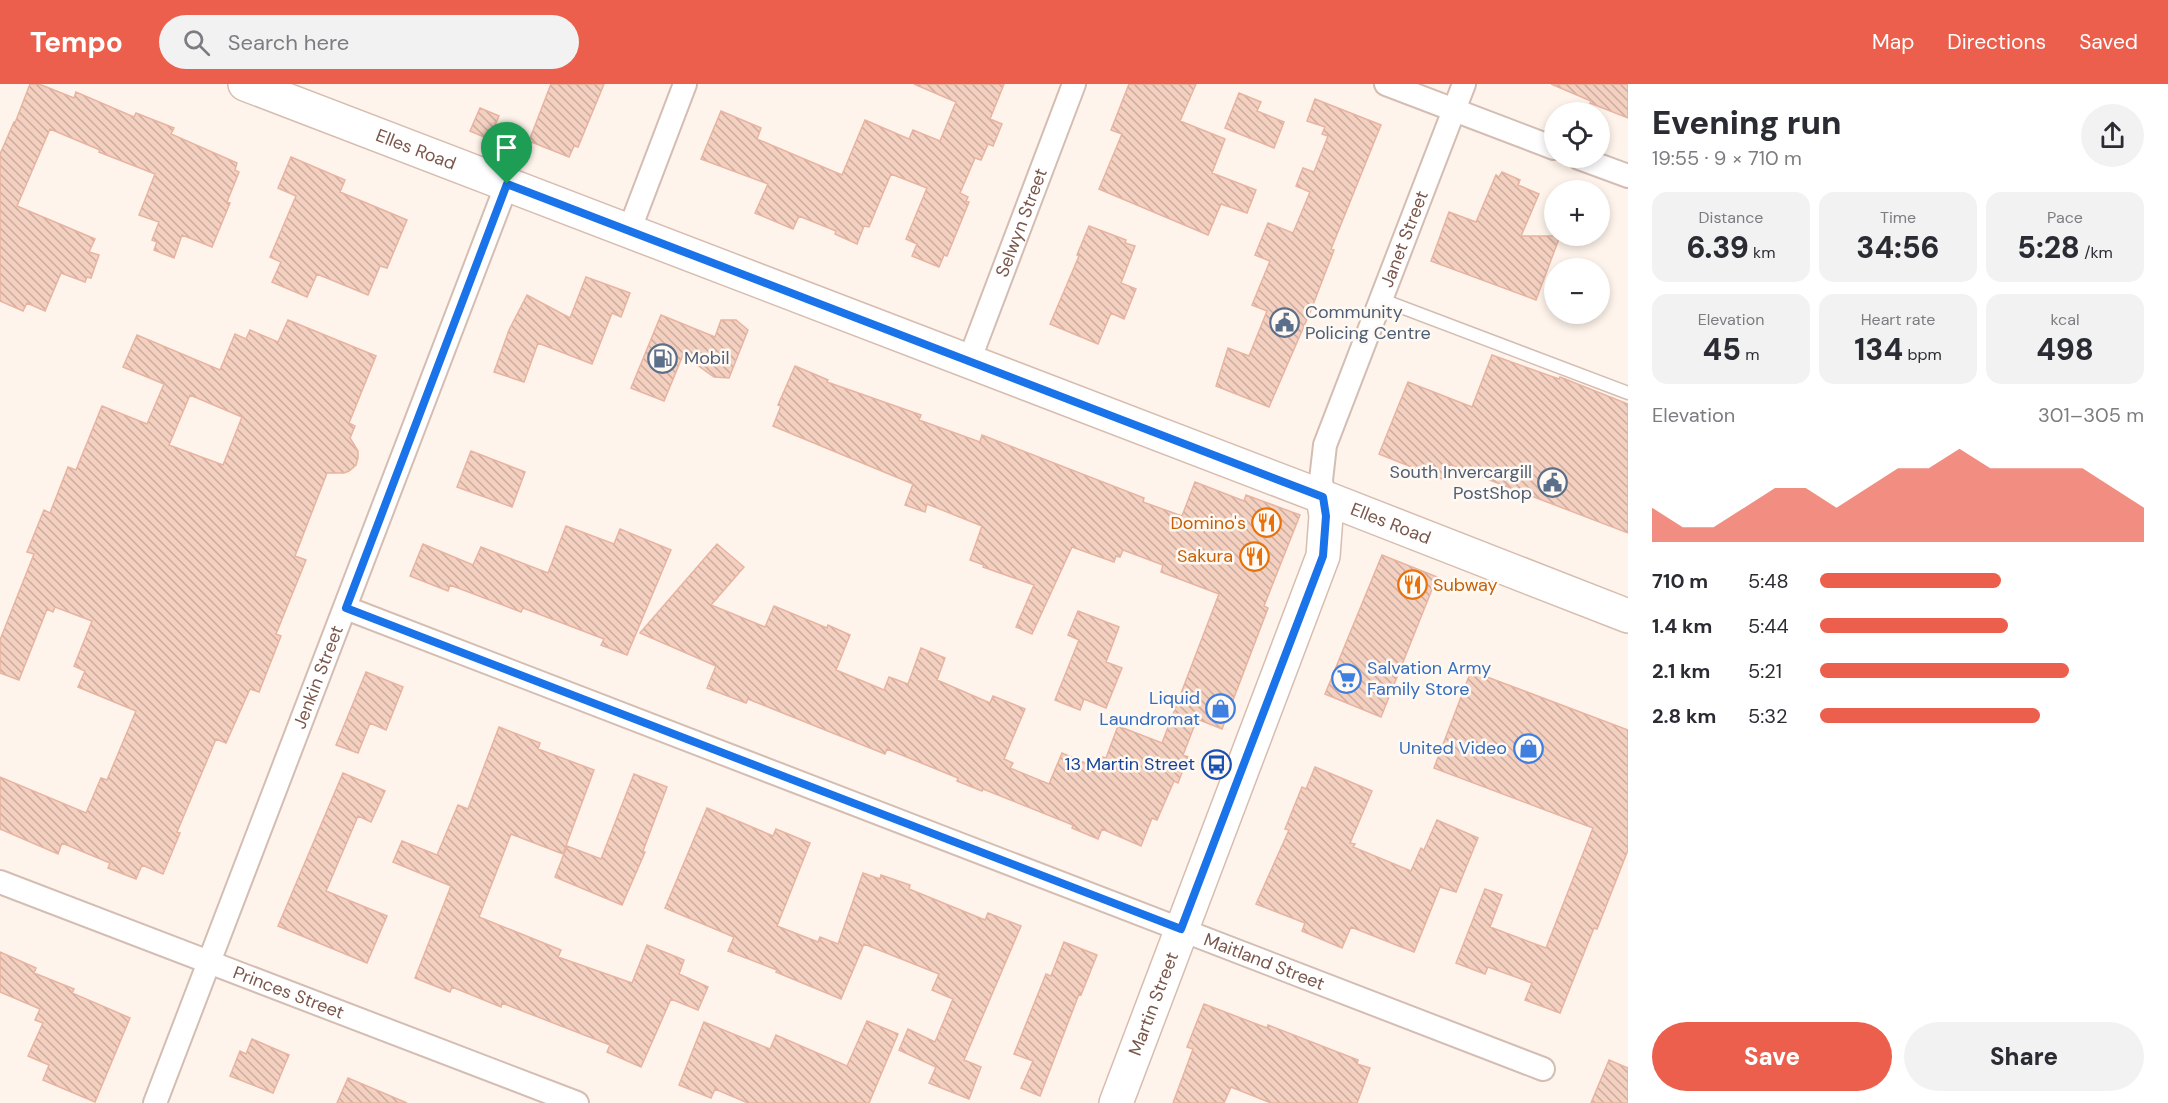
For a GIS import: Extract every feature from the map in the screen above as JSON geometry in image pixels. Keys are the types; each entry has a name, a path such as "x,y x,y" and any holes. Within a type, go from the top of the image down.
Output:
{"main road":[{"name":"Elles Road","path":"245,84 1628,616"},
{"name":"Martin Street","path":"1116,1103 1323,556 1326,516 1323,497"}],"street":[{"path":"629,231 685,84"},
{"name":"Selwyn Street","path":"969,361 1074,84"},
{"path":"1386,84 1544,144"},
{"name":"Janet Street","path":"1323,497 1321,480 1325,446 1464,84"},
{"path":"1607,168 1628,176"},
{"name":"Jenkin Street","path":"155,1103 507,184"},
{"name":"Maitland Street","path":"346,608 1543,1069"},
{"name":"Princes Street","path":"0,882 577,1103"}],"lane":[{"path":"1380,299 1628,393"}],"building":[{"path":"30,84 39,84 74,98 76,92 134,117 136,113 174,128 171,134 237,163 235,170 239,172 227,202 230,203 212,247 182,235 174,258 154,250 157,242 152,240 159,222 139,215 155,174 99,152 100,150 50,129 17,206 95,239 89,252 99,255 91,278 87,277 85,282 61,273 45,311 27,303 23,311 0,301 0,154"},
{"path":"551,84 604,84 578,147 574,146 569,157 529,141"},
{"path":"914,84 1004,84 990,119 1002,124 993,146 988,144 981,160 975,158 960,193 968,197 966,201 969,202 947,256 944,255 939,267 912,256 917,244 906,239 927,188 891,174 869,227 864,226 857,244 835,234 836,231 799,216 793,229 755,213 768,184 701,159 721,111 761,128 757,139 842,175 865,120 909,139 913,130 940,141 956,102"},
{"path":"1129,84 1196,84 1180,121 1225,139 1212,173 1256,190 1247,213 1221,204 1208,235 1099,189 1122,134 1111,130"},
{"path":"1551,84 1628,84 1628,118 1610,111 1610,102 1591,101"},
{"path":"1239,93 1261,102 1257,111 1284,122 1274,148 1225,128"},
{"path":"1315,99 1381,125 1331,249 1334,250 1311,310 1269,407 1216,386 1228,348 1249,356 1267,311 1252,305 1270,261 1255,255 1268,223 1293,233 1310,192 1296,186 1303,168 1314,172 1328,136 1322,134 1325,127 1307,121"},
{"path":"480,108 499,116 489,139 470,131"},
{"path":"291,157 345,180 340,192 407,220 387,268 380,266 368,295 317,274 307,297 272,282 281,262 270,257 296,196 278,188"},
{"path":"1502,172 1520,180 1518,185 1539,194 1521,236 1544,236 1544,246 1556,246 1552,258 1544,258 1544,279 1536,300 1431,261 1449,212 1476,222 1496,175 1499,177"},
{"path":"1089,226 1126,240 1125,243 1135,246 1121,283 1136,289 1124,319 1111,313 1098,344 1050,324 1079,256 1077,255"},
{"path":"586,277 630,293 621,317 612,313 592,364 538,343 524,382 494,372 509,330 527,295 570,318"},
{"path":"661,315 715,337 721,320 736,320 748,330 729,378 714,377 683,355 664,401 631,388"},
{"path":"288,320 376,356 349,423 355,426 350,438 358,451 358,458 356,465 349,471 327,473 295,556 306,560 276,634 281,636 259,692 250,689 226,743 216,739 177,832 180,833 163,874 142,865 136,879 108,868 110,863 62,843 58,854 0,829 0,777 86,813 101,778 107,780 136,711 78,687 85,671 74,666 92,621 55,607 53,612 47,609 19,680 0,673 0,640 34,554 27,552 44,510 50,513 68,467 76,470 102,406 147,424 164,384 123,367 137,335 220,370 235,334 246,339 250,330 278,342","holes":["190,395 242,417 223,465 169,445"]},
{"path":"1492,355 1559,379 1560,377 1628,404 1628,533 1448,464 1442,479 1379,454 1408,382 1472,407"},
{"path":"795,366 828,380 827,382 921,415 919,420 980,442 982,435 1144,498 1143,502 1182,516 1195,482 1244,501 1246,495 1300,515 1264,606 1268,608 1222,729 1197,719 1183,755 1188,757 1178,783 1174,781 1157,820 1152,818 1141,846 1102,829 1098,839 1072,828 1073,825 957,781 958,778 887,749 885,754 748,699 746,703 707,688 716,666 640,633 717,544 744,567 711,605 765,627 774,606 850,635 836,670 884,690 889,677 908,684 921,648 945,658 937,680 990,703 993,696 1025,709 1004,759 1013,763 1010,768 1049,784 1062,753 1097,768 1102,757 1106,758 1118,726 1162,743 1219,594 1161,572 1163,565 1123,550 1120,557 1116,556 1114,562 1072,547 1032,634 1016,627 1034,585 970,560 982,526 927,504 925,512 905,505 913,484 773,426 781,406 778,405"},
{"path":"471,451 525,472 512,507 457,487"},
{"path":"566,526 614,544 620,529 671,550 627,655 601,645 604,639 523,608 521,612 450,585 448,591 410,576 423,544 473,565 481,547 548,573"},
{"path":"1382,555 1437,577 1381,717 1325,694"},
{"path":"1078,611 1119,627 1106,662 1122,668 1106,708 1084,699 1080,710 1055,700 1079,640 1068,635"},
{"path":"1471,671 1628,730 1628,850 1597,929 1594,928 1560,1013 1525,1000 1532,983 1488,967 1485,974 1456,963 1485,889 1502,895 1490,927 1546,948 1593,828 1434,768"},
{"path":"366,672 403,687 386,730 370,723 358,753 336,745"},
{"path":"499,727 540,743 538,749 594,770 563,854 511,834 479,917 561,950 558,957 632,983 647,945 684,960 679,974 708,987 698,1010 671,999 641,1067 607,1052 610,1045 502,1003 501,1007 452,987 450,992 415,978 451,886 393,862 402,841 437,855 458,805 468,809"},
{"path":"1315,767 1372,791 1350,843 1355,844 1353,847 1411,871 1421,848 1424,850 1437,820 1478,838 1456,892 1440,887 1414,952 1351,927 1342,948 1302,931 1305,923 1256,904 1289,830 1285,829 1302,787 1306,789"},
{"path":"343,773 385,791 371,822 358,816 326,891 387,916 367,963 278,926"},
{"path":"634,774 667,787 643,851 645,852 622,905 555,877 567,846 601,859"},
{"path":"707,808 773,836 776,829 810,843 777,926 818,942 820,937 838,944 863,873 880,879 881,875 910,885 909,889 985,920 988,913 1021,926 964,1060 981,1067 969,1099 929,1083 936,1067 899,1050 908,1029 935,1042 953,999 932,990 939,974 864,944 841,999 728,951 734,937 665,908"},
{"path":"1064,942 1097,955 1081,995 1079,994 1040,1096 1021,1088 1033,1061 1014,1054 1046,974 1051,976"},
{"path":"0,952 36,968 34,973 74,989 72,993 130,1018 95,1102 43,1080 49,1065 28,1056 43,1023 35,1020 40,1009 0,992"},
{"path":"1204,1004 1267,1028 1268,1025 1358,1060 1357,1064 1370,1068 1357,1103 1271,1103 1231,1087 1224,1103 1173,1103 1193,1049 1187,1047"},
{"path":"867,1021 898,1034 869,1103 748,1103 715,1089 711,1098 679,1085 704,1022 770,1049 776,1035 847,1066"},
{"path":"252,1039 289,1055 273,1093 230,1076 240,1051 246,1054"},
{"path":"1609,1060 1628,1068 1628,1103 1591,1103"},
{"path":"348,1078 407,1103 337,1103"}],"place":[{"name":"Community Policing Centre","path":"1284,322"},
{"name":"Mobil","path":"663,358"},
{"name":"South Invercargill PostShop","path":"1553,482"},
{"name":"Domino's","path":"1267,523"},
{"name":"Sakura","path":"1254,556"},
{"name":"Subway","path":"1412,585"},
{"name":"Salvation Army Family Store","path":"1346,678"},
{"name":"Liquid Laundromat","path":"1221,708"},
{"name":"United Video","path":"1528,748"},
{"name":"13 Martin Street","path":"1216,764"}],"route":[{"path":"507,184 1323,497 1326,536 1323,556 1181,929 346,608 507,184"}]}
